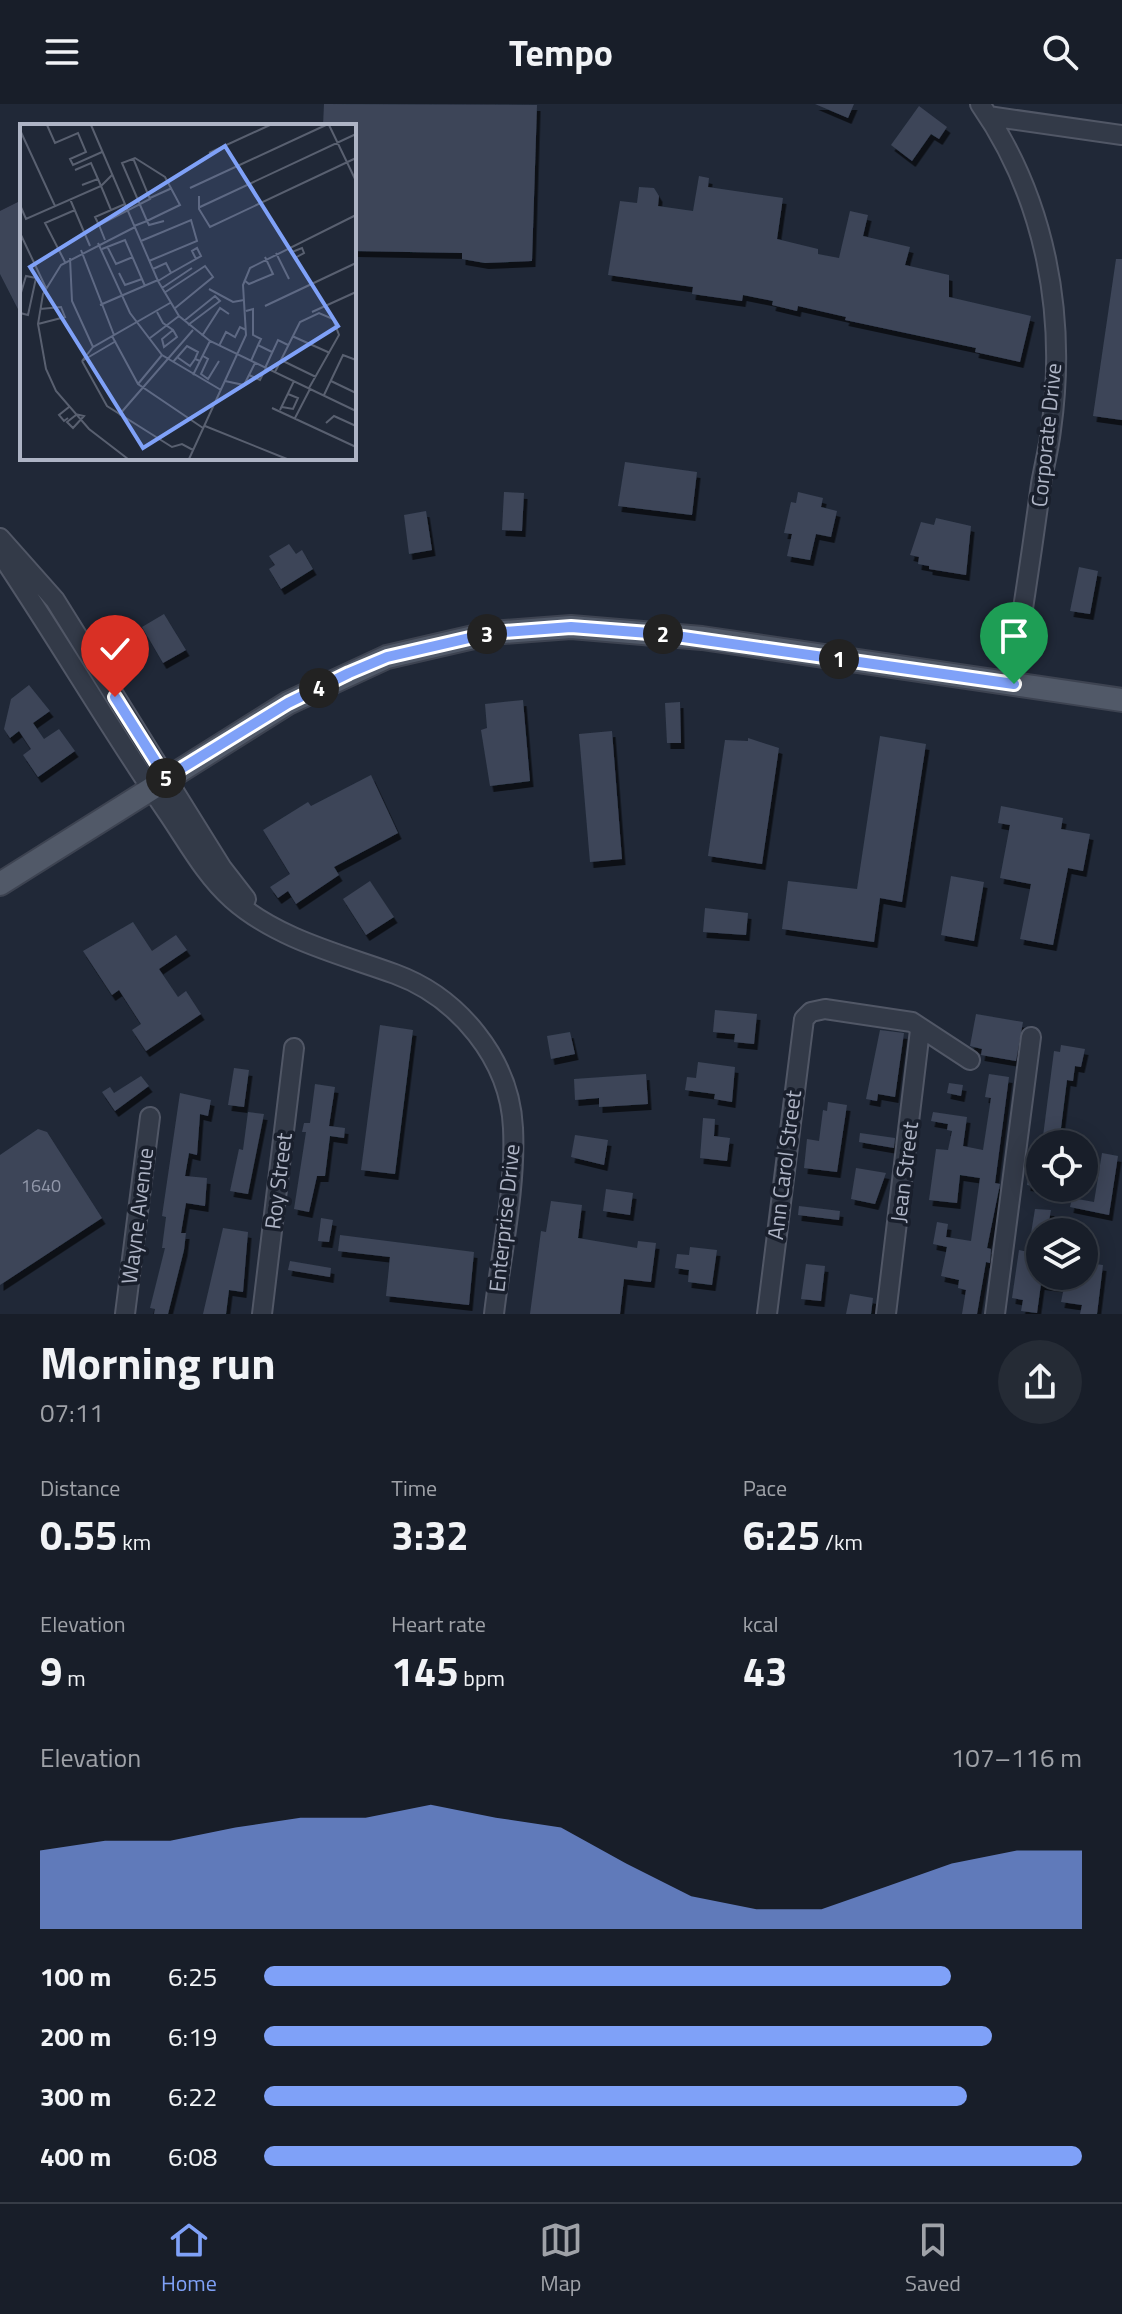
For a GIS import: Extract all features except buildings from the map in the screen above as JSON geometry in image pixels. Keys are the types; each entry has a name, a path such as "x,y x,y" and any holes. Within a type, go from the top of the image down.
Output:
{"main road":[{"path":"0,884 288,703 387,657 491,633 571,627 662,634 1122,700"}],"street":[{"path":"984,110 1122,135"},
{"name":"Corporate Drive","path":"984,110 1023,183 1051,275 1054,313 1056,379 1051,430 1011,684"},
{"name":"Enterprise Drive","path":"0,538 55,600 158,783"},
{"name":"Enterprise Drive","path":"0,553 158,783 268,925 412,980 452,1005 481,1038 504,1084 513,1126 494,1314"},
{"name":"Ann Carol Street","path":"767,1314 800,1029 806,1017 825,1009 912,1022 920,1030"},
{"path":"920,1030 970,1060"},
{"name":"Jean Street","path":"886,1314 920,1030"},
{"path":"995,1314 1031,1037"},
{"name":"Roy Street","path":"262,1314 294,1048"},
{"name":"Wayne Avenue","path":"125,1314 150,1117"}],"route":[{"path":"115,697 166,778 288,703 349,673 387,657 491,633 571,627 662,634 1014,684"}]}
